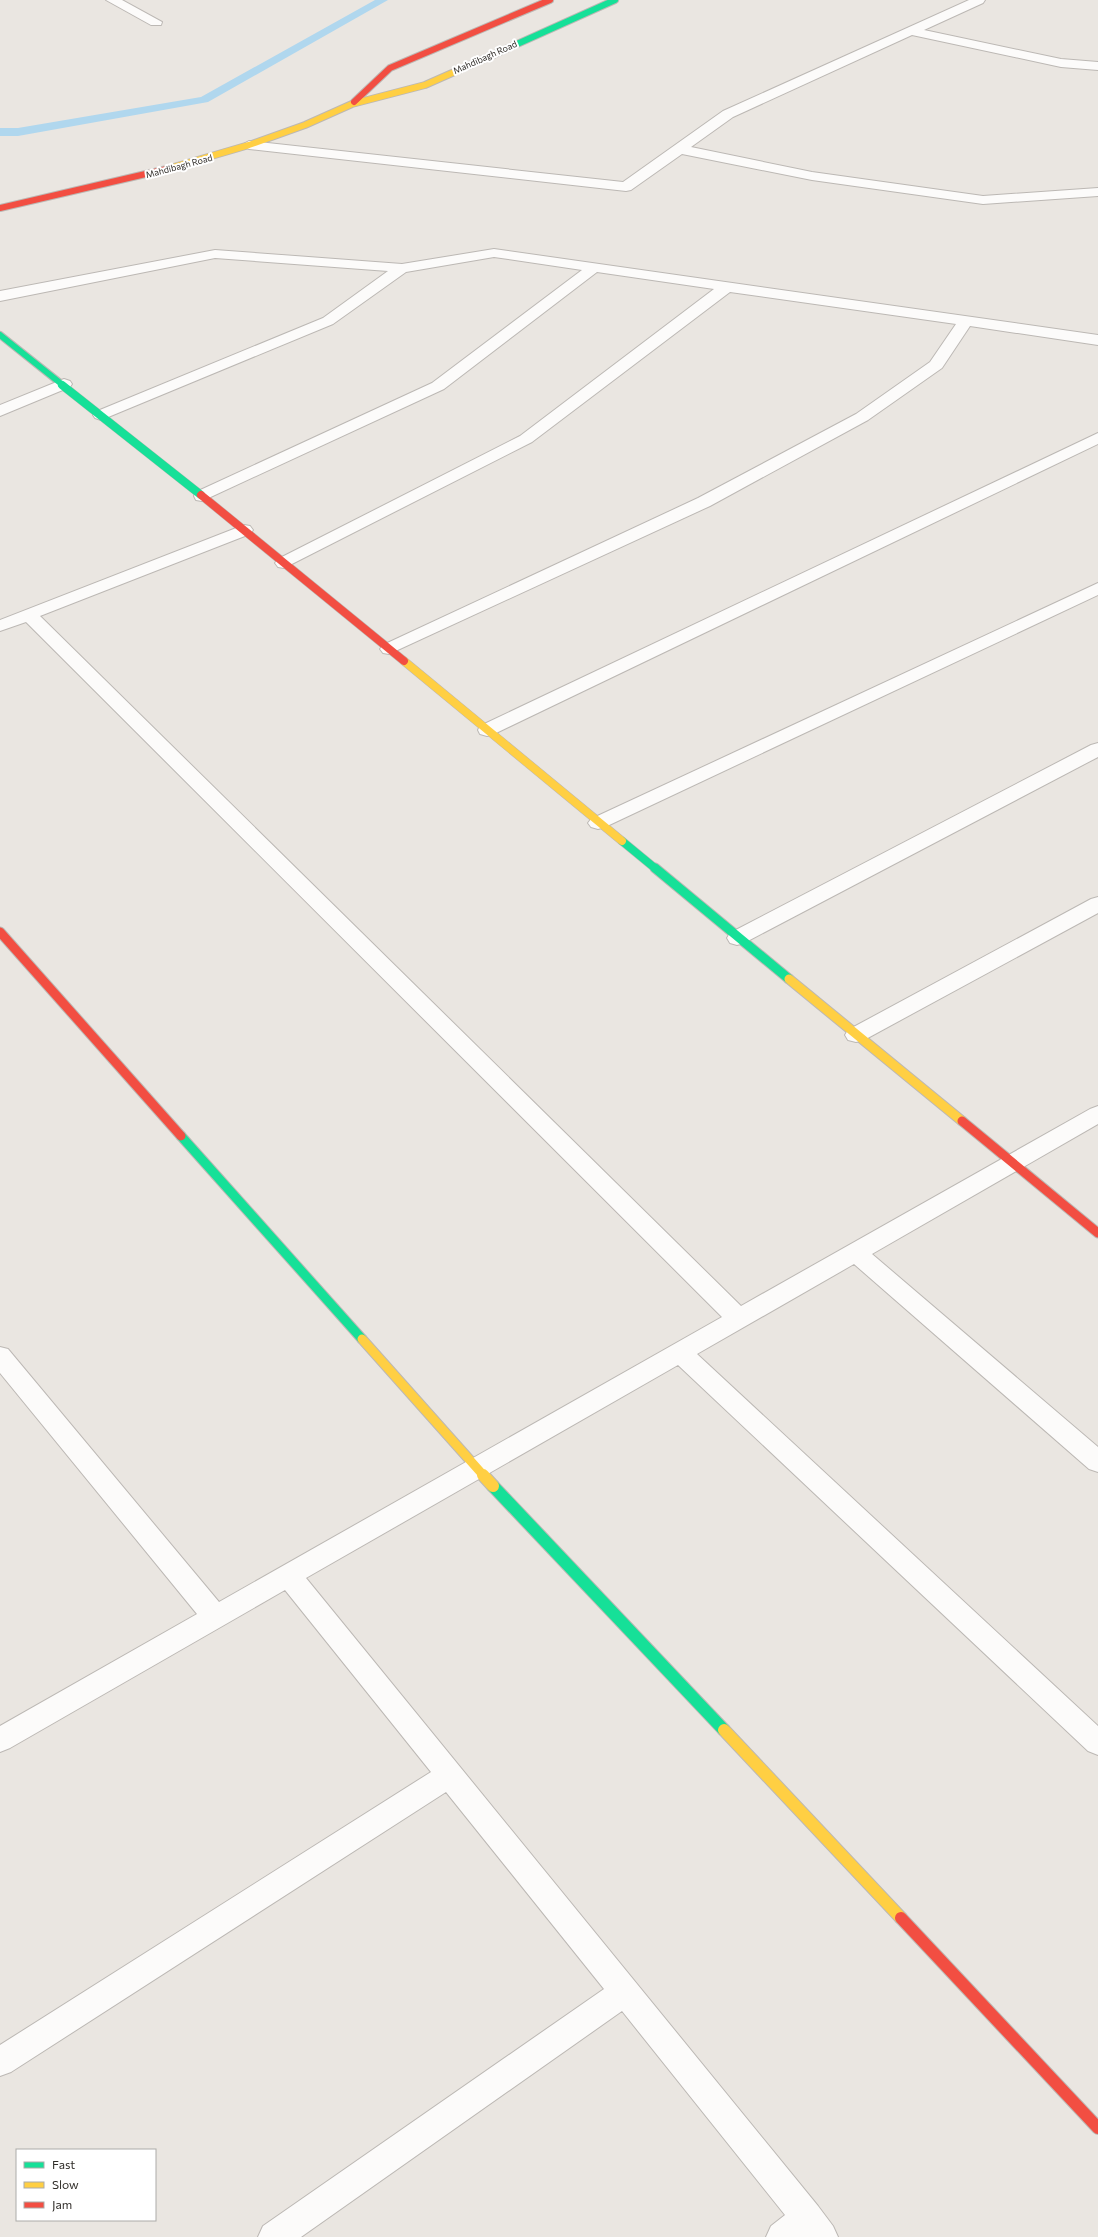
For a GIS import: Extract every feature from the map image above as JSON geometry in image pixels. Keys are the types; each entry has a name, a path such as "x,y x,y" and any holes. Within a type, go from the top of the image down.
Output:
{"street":[{"path":"112,0 156,22"},
{"name":"Mahdibagh Road","path":"352,104 390,68 550,0"},
{"name":"Mahdibagh Road","path":"0,208 186,165 249,146 305,125 352,104 424,84 615,0"},
{"path":"249,146 626,187 728,114 979,0"},
{"path":"911,31 1061,63 1098,66"},
{"path":"679,149 812,176 983,200 1098,192"},
{"path":"0,296 215,254 402,268 494,253 1098,340"},
{"path":"202,496 438,386 595,267"},
{"path":"101,415 328,321 402,268"},
{"path":"284,563 526,439 728,286"},
{"path":"389,649 704,502 862,416 936,365 966,321"},
{"path":"0,335 64,384 244,530 856,1036 1098,1233"},
{"path":"0,411 64,384"},
{"path":"487,730 1098,438"},
{"path":"0,626 244,530"},
{"path":"598,823 1098,588"},
{"path":"29,615 739,1319"},
{"path":"737,938 1098,749"},
{"path":"856,1036 1098,904"},
{"path":"0,932 477,1468 1098,2128"},
{"path":"0,1740 1098,1114"},
{"path":"856,1253 1098,1462"},
{"path":"681,1353 1098,1743"},
{"path":"0,1356 216,1618"},
{"path":"289,1576 451,1774 815,2227 782,2237"},
{"path":"0,2062 451,1774"},
{"path":"274,2237 625,1992"}],"waterway":[{"path":"0,132 18,132 204,100 383,0"}],"traffic: fast":[{"path":"495,54 615,0"},
{"path":"0,335 201,495"},
{"path":"622,841 789,979"},
{"path":"181,1136 362,1339"},
{"path":"493,1486 724,1730"}],"traffic: slow":[{"path":"167,169 249,145 305,125 352,104 425,85 495,54"},
{"path":"404,661 622,841"},
{"path":"789,979 962,1121"},
{"path":"362,1339 493,1486"},
{"path":"724,1730 901,1918"}],"traffic: jam":[{"path":"354,102 390,68 550,0"},
{"path":"0,208 167,169"},
{"path":"201,495 404,661"},
{"path":"0,932 181,1136"},
{"path":"962,1121 1098,1233"},
{"path":"901,1918 1098,2128"}]}
